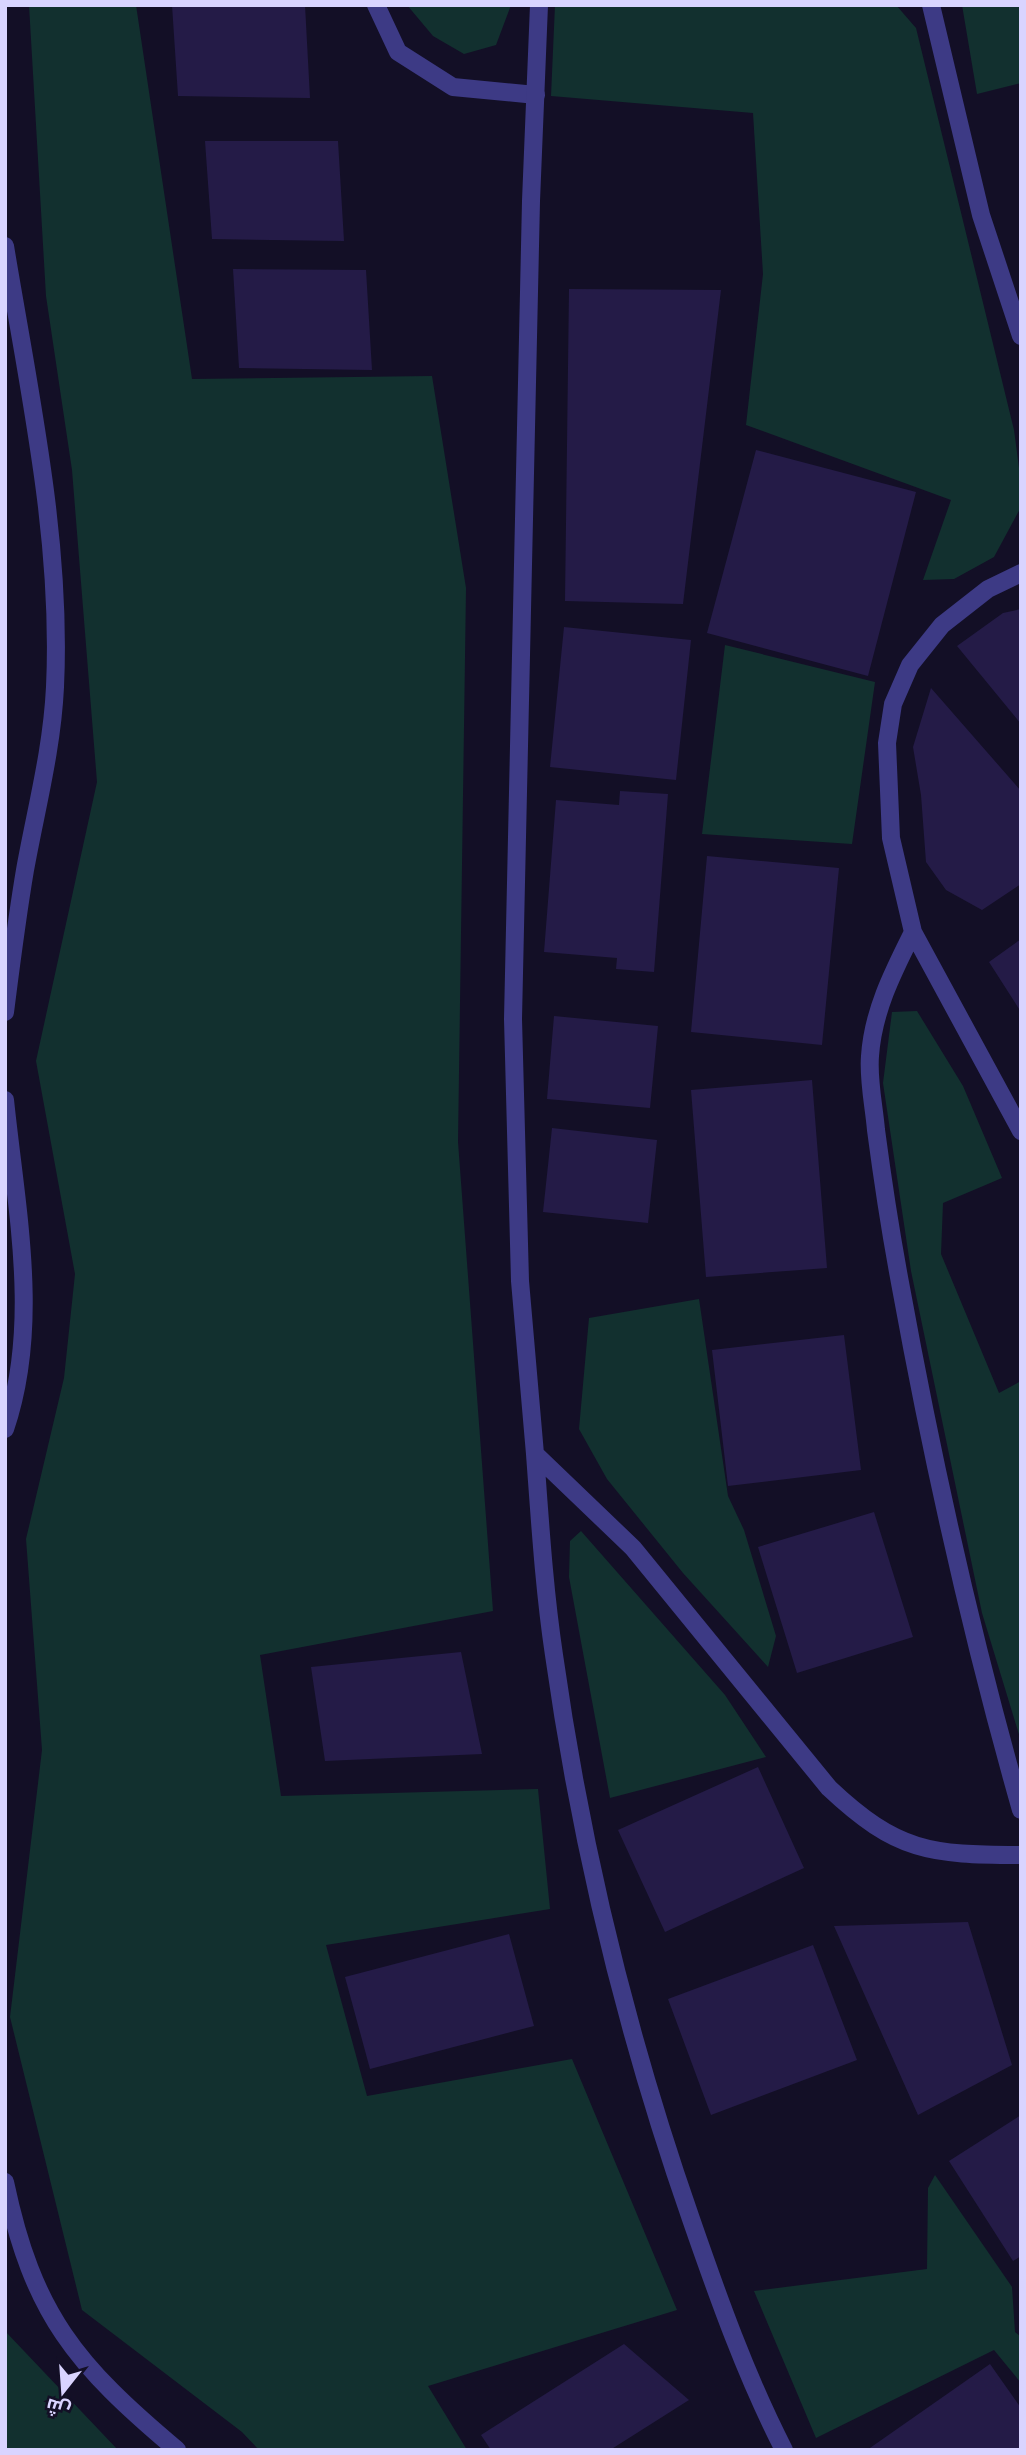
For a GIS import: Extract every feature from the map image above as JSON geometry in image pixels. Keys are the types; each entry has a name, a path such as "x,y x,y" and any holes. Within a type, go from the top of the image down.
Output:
{"street":[{"path":"376,5 398,52 453,87 536,95"},
{"path":"539,5 513,1019 520,1281 553,1653 594,1884 624,2007 672,2166 714,2286 784,2450"},
{"path":"931,5 981,215 1021,336"},
{"path":"5,246 47,498 55,585 56,639 48,756 25,870 5,1012"},
{"path":"1021,573 988,589 942,625 909,665 893,704 887,743 891,838 913,932 1021,1131"},
{"path":"913,932 881,1000 874,1028 870,1058 874,1111 886,1206 936,1472 970,1620 1021,1810"},
{"path":"5,1100 20,1244 24,1335 13,1406 5,1429"},
{"path":"535,1454 633,1548 829,1788 859,1817 889,1836 925,1851 960,1855 1021,1855"},
{"path":"5,2182 21,2246 37,2289 54,2322 79,2358 108,2389 177,2450"}],"green space":[{"path":"29,5 136,5 192,379 432,376 466,588 458,1142 493,1611 260,1655 281,1796 538,1789 550,1909 326,1945 367,2096 572,2059 677,2310 428,2386 467,2450 259,2450 242,2432 82,2310 10,2017 42,1750 26,1539 64,1378 75,1274 36,1061 97,782 72,470 46,296"},
{"path":"407,5 511,5 496,45 464,54 433,36"},
{"path":"555,5 896,5 916,28 1014,430 1021,483 1021,507 994,557 954,579 923,580 951,500 746,425 763,274 753,113 551,96"},
{"path":"962,5 1021,5 1021,83 977,94"},
{"path":"725,645 875,682 852,844 702,834"},
{"path":"917,1011 963,1086 1002,1178 943,1203 941,1254 999,1393 1021,1381 1021,1741 982,1613 911,1271 883,1083 892,1012"},
{"path":"699,1299 728,1496 744,1530 776,1636 768,1667 683,1573 607,1479 579,1429 589,1318"},
{"path":"581,1531 725,1695 766,1757 610,1798 569,1577 570,1541"},
{"path":"935,2175 1012,2287 1015,2332 1021,2337 1021,2383 994,2350 816,2438 754,2291 927,2269 928,2188"},
{"path":"5,2331 118,2450 5,2450"}],"building":[{"path":"172,5 305,5 310,98 178,96"},
{"path":"205,141 338,141 344,241 212,239"},
{"path":"233,269 366,270 372,370 239,368"},
{"path":"569,289 721,290 683,604 565,601"},
{"path":"756,450 916,492 868,676 707,633"},
{"path":"1021,609 1021,724 957,646 1003,613"},
{"path":"564,627 691,640 676,780 550,767"},
{"path":"931,688 1021,791 1021,884 982,910 946,890 926,862 921,795 913,747"},
{"path":"620,791 668,794 654,972 616,969 617,958 544,952 556,800 619,805"},
{"path":"707,856 839,868 822,1045 691,1032"},
{"path":"1021,939 1021,1012 989,962"},
{"path":"554,1016 658,1026 650,1108 547,1099"},
{"path":"812,1080 827,1268 706,1277 691,1090"},
{"path":"552,1128 657,1140 648,1223 543,1212"},
{"path":"844,1335 861,1470 728,1486 712,1350"},
{"path":"874,1512 913,1637 797,1673 758,1547"},
{"path":"461,1652 482,1754 325,1761 311,1667"},
{"path":"758,1767 804,1868 665,1932 618,1830"},
{"path":"968,1922 1012,2065 918,2115 834,1926"},
{"path":"509,1934 534,2026 370,2069 345,1977"},
{"path":"813,1945 857,2060 711,2115 668,1999"},
{"path":"1021,2115 1021,2256 1013,2261 949,2161"},
{"path":"624,2344 689,2400 610,2450 491,2450 481,2435"},
{"path":"990,2364 1021,2408 1021,2450 867,2450"}]}
